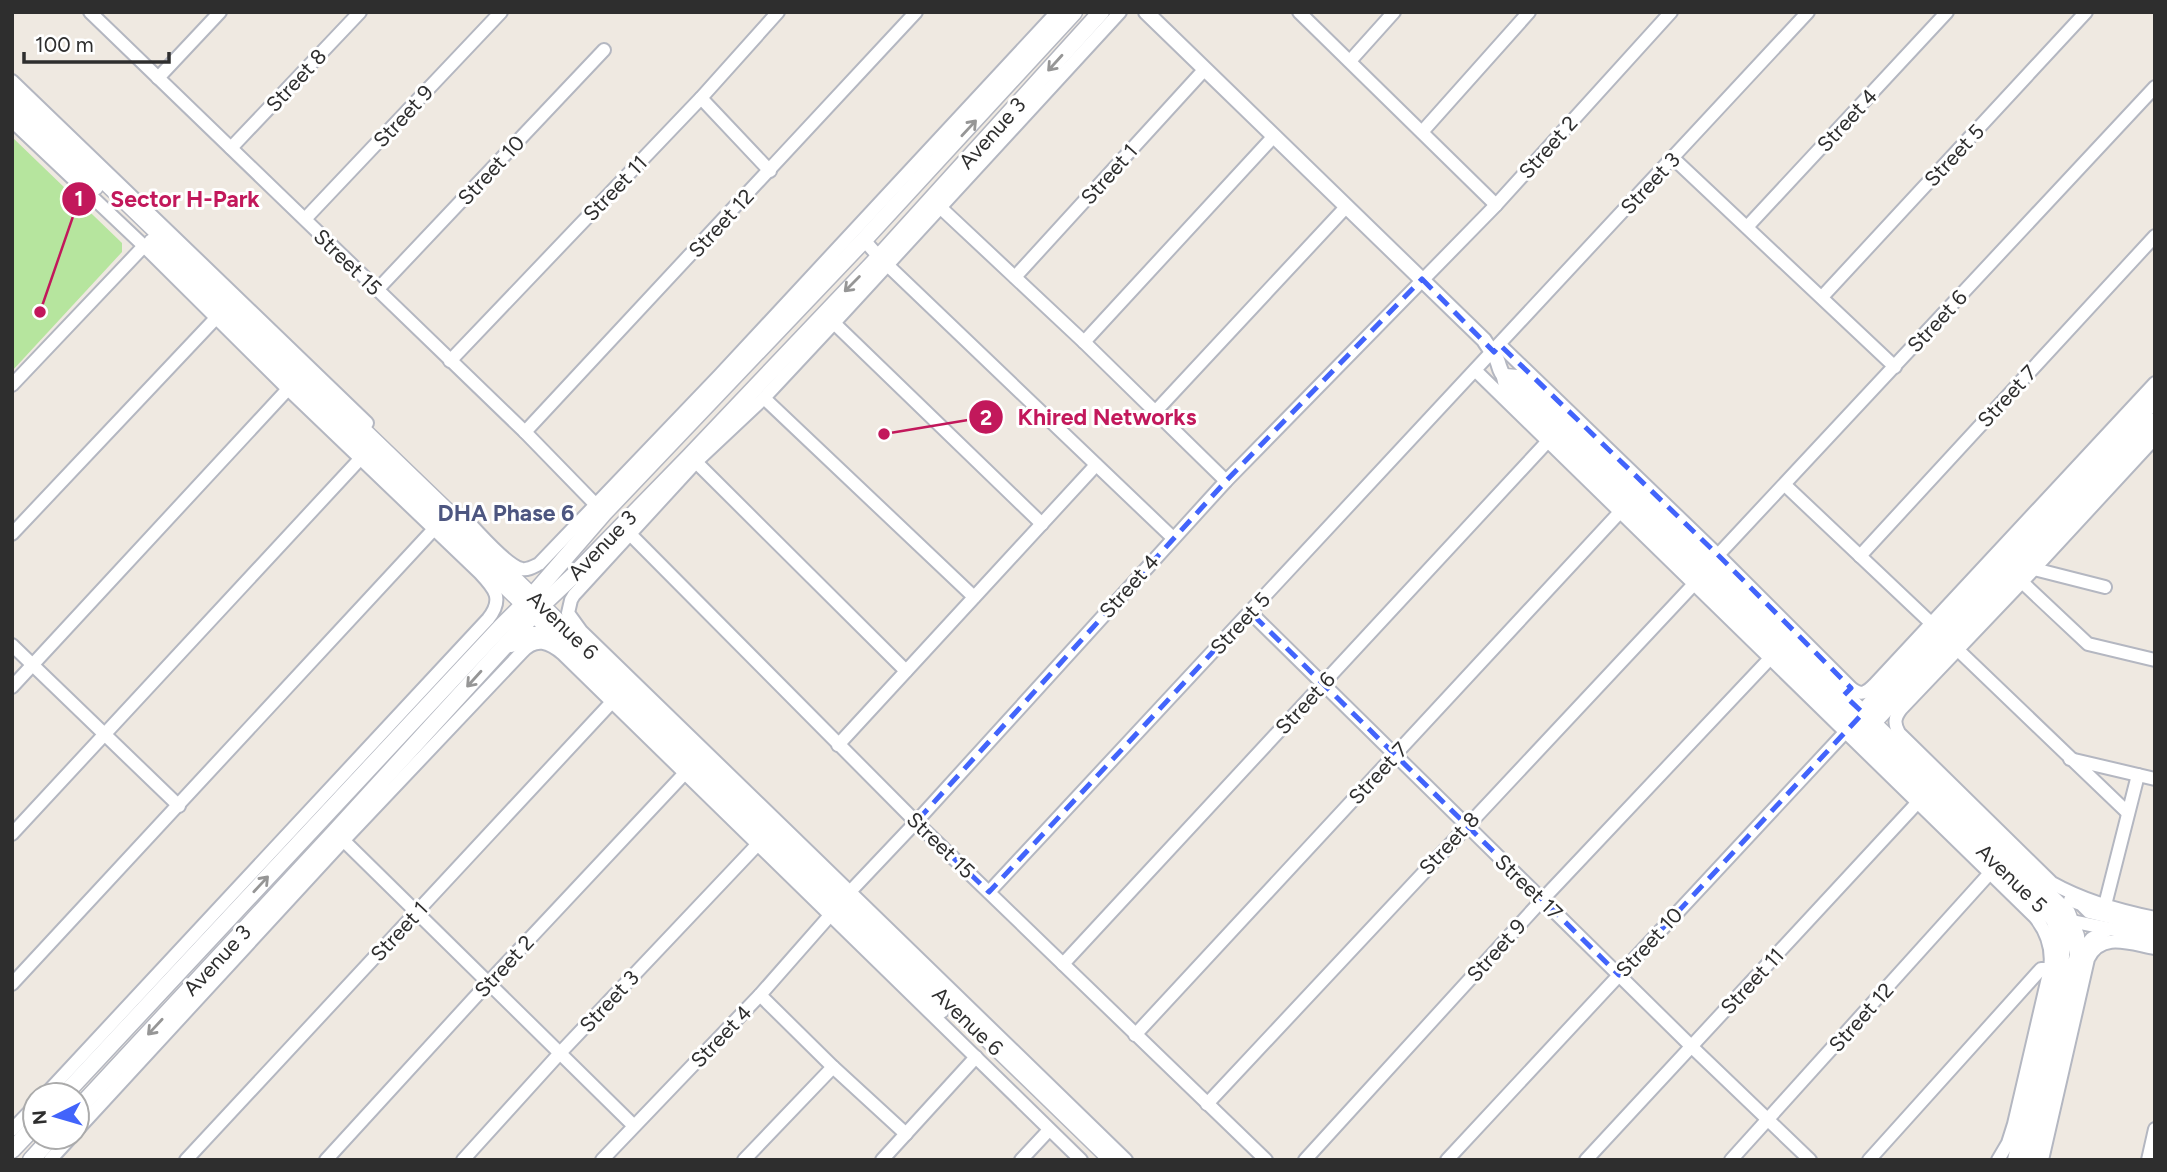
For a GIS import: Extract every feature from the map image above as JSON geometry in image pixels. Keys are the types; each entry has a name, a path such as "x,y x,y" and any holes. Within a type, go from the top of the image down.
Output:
{"main road":[{"name":"Avenue 3","path":"533,605 599,508 864,240 1074,12"},
{"name":"Avenue 3","path":"77,1081 486,643 574,575 626,530 689,457 883,261 1101,12"},
{"name":"Avenue 6","path":"12,92 489,562"},
{"name":"Avenue 6","path":"12,107 506,578 1096,1160"},
{"path":"1505,377 1517,378 1699,545 1848,692 1860,725 1774,655 1508,390 1505,377"},
{"path":"1860,725 1878,689 2155,399"},
{"path":"1860,725 2155,421"},
{"path":"486,643 505,604 506,578 533,575 561,561"},
{"path":"486,643 559,631 560,607 574,575"},
{"name":"Avenue 3","path":"91,1095 339,836 486,643"},
{"name":"Avenue 5","path":"1860,725 2046,891 2063,921 2060,970 2031,1160"},
{"name":"Avenue 5","path":"1860,725 2076,936 2078,955 2016,1160"},
{"name":"Avenue 6","path":"839,904 1112,1160"}],"street":[{"name":"Street 15","path":"90,12 525,432 599,508"},
{"path":"158,78 220,12"},
{"name":"Street 8","path":"231,148 360,12"},
{"name":"Street 9","path":"305,219 500,12"},
{"name":"Street 11","path":"450,361 701,98 778,12"},
{"name":"Street 12","path":"525,432 915,12"},
{"path":"12,121 144,246 434,530 489,562 511,564 522,569 533,567 542,561 599,508 1057,12"},
{"path":"1120,12 941,208 883,261 834,323 764,398 626,530 570,600 568,612 572,643 611,703 757,845 839,904 1126,1160"},
{"path":"1146,12 1699,545 1718,555 1848,692 1862,693 1878,689 1932,624 2155,383"},
{"path":"1299,12 1496,205"},
{"path":"1350,61 1394,12"},
{"path":"1422,132 1529,12"},
{"name":"Street 2","path":"1422,279 1496,205 1671,12"},
{"name":"Street 3","path":"1496,350 1808,12"},
{"name":"Street 4","path":"1747,227 1947,12"},
{"name":"Street 5","path":"1822,297 2086,12"},
{"name":"Street 10","path":"377,290 604,50"},
{"name":"Street 1","path":"1015,277 1204,70"},
{"path":"12,80 489,562 497,600 486,643 59,1081"},
{"name":"Street 6","path":"1718,555 2155,87"},
{"path":"701,98 770,171"},
{"path":"1084,342 1274,136"},
{"path":"1673,158 1895,367"},
{"path":"1155,412 1346,207"},
{"path":"941,208 1084,342 1226,481"},
{"name":"Street 7","path":"1860,556 2155,236"},
{"path":"864,240 1173,538"},
{"path":"12,385 144,246"},
{"name":"Street 4","path":"602,1160 760,995 839,904 1226,481 1422,279"},
{"path":"12,534 216,318"},
{"path":"834,323 1042,524"},
{"path":"1496,350 1500,371 1505,377"},
{"name":"Street 5","path":"989,892 1496,350"},
{"path":"1476,371 1694,584 1774,655"},
{"path":"12,687 288,389"},
{"path":"764,398 974,597"},
{"path":"2155,438 1896,715 1895,722 1899,733 2043,876 2098,911 2155,928"},
{"name":"Street 6","path":"1063,964 1548,442"},
{"path":"12,834 360,459"},
{"path":"696,462 906,671"},
{"path":"838,745 1096,465"},
{"path":"1785,485 1932,624"},
{"name":"Street 7","path":"1135,1035 1620,512"},
{"path":"12,984 434,530"},
{"name":"Street 15","path":"626,530 838,745 1266,1160"},
{"path":"2034,569 2105,586"},
{"path":"2022,582 2088,644 2155,660"},
{"name":"Street 8","path":"1207,1104 1694,584"},
{"name":"Street 17","path":"1250,612 1810,1160"},
{"path":"91,1114 339,836 528,646 538,642 572,643"},
{"path":"12,645 179,806"},
{"path":"1958,650 2128,813"},
{"name":"Street 9","path":"1305,1160 1542,900 1774,655"},
{"name":"Street 1","path":"186,1160 611,703"},
{"path":"1860,725 1918,802 2042,924 2050,941 2050,969 2014,1124 2008,1143 1998,1160"},
{"name":"Street 10","path":"1447,1160 1619,975 1860,725"},
{"path":"2069,759 2155,779"},
{"name":"Street 2","path":"327,1160 684,774"},
{"path":"2098,911 2138,775"},
{"name":"Street 11","path":"1586,1160 1918,802"},
{"path":"339,836 634,1125"},
{"name":"Street 3","path":"463,1160 757,845"},
{"name":"Street 12","path":"1731,1160 1990,873"},
{"name":"Avenue 5","path":"2046,891 2098,911"},
{"path":"839,904 976,1057 1081,1160"},
{"path":"2063,921 2079,911 2155,918"},
{"path":"2063,921 2155,938"},
{"path":"2078,955 2092,938 2110,929"},
{"path":"2042,1160 2092,950 2108,941 2155,948"},
{"path":"1868,1160 2041,969 2050,969"},
{"path":"760,995 906,1134"},
{"path":"882,1160 976,1057"},
{"path":"744,1160 833,1067"},
{"path":"2148,1160 2155,1129"},
{"path":"1021,1160 1049,1130"}],"highlighted area":[{"path":"1422,279 1494,352 1500,345 1718,555 1851,688 1844,695 1863,713 1619,975 1250,612 989,892 916,822 1226,481"}],"green space":[{"path":"12,137 122,243 122,252 12,371"}],"place":[{"name":"Sector H-Park","path":"40,312"},
{"name":"Khired Networks","path":"884,434"}],"district":[{"name":"DHA Phase 6","path":"506,513"}]}
